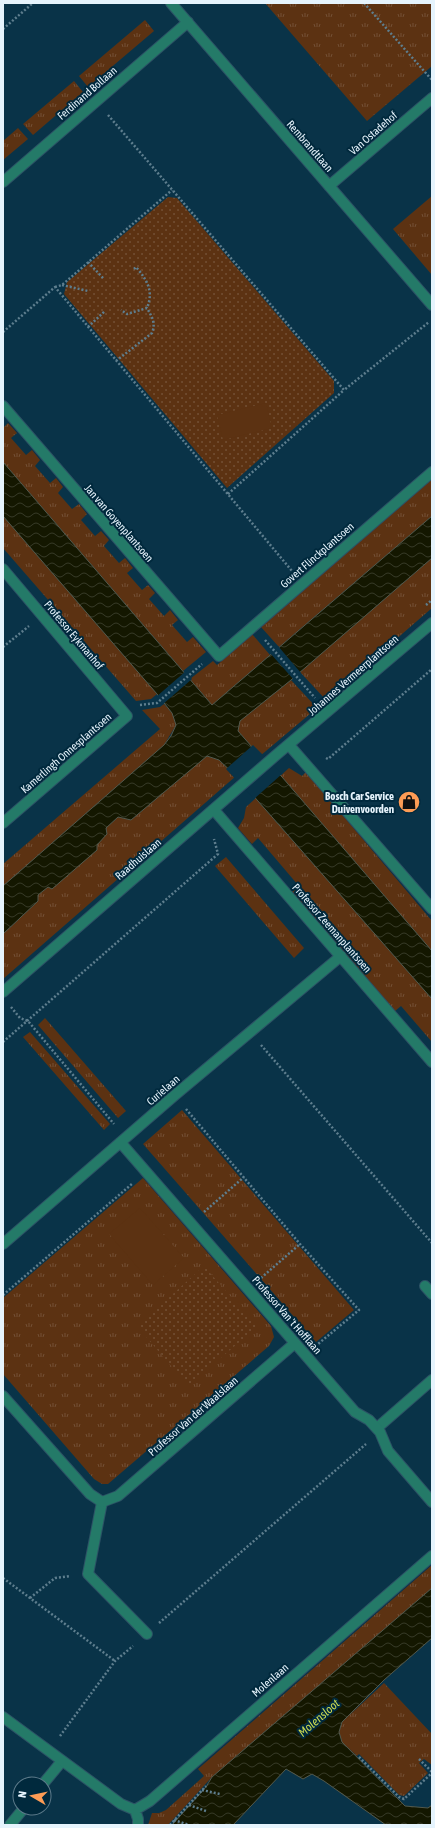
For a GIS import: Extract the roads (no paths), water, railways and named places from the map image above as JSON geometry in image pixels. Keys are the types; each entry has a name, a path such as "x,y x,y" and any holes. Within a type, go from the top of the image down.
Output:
{"street":[{"name":"Rembrandtlaan","path":"171,3 432,305"},
{"name":"Ferdinand Bollaan","path":"3,182 188,22"},
{"name":"Van Ostadehof","path":"329,186 432,98"},
{"name":"Jan van Goyenplantsoen","path":"3,406 219,656"},
{"name":"Govert Flinckplantsoen","path":"219,656 432,472"},
{"name":"Professor Eykmanhof","path":"3,569 127,716"},
{"name":"Johannes Vermeerplantsoen","path":"289,745 432,623"},
{"name":"Kamerlingh Onnesplantsoen","path":"3,823 127,716"},
{"name":"Raadhuislaan","path":"3,992 289,745"},
{"path":"289,745 432,909"},
{"name":"Professor Zeemanplantsoen","path":"214,810 432,1062"},
{"name":"Curielaan","path":"3,1244 175,1095 341,956"},
{"name":"Professor Van 't Hofflaan","path":"123,1140 146,1172 192,1223 354,1412 369,1420 378,1430 388,1451 432,1502"},
{"path":"424,1286 432,1294"},
{"name":"Professor Van der Waalslaan","path":"102,1502 118,1496 296,1343"},
{"path":"378,1430 432,1380"},
{"path":"3,1396 90,1494 102,1502 88,1574 147,1634"},
{"name":"Molenlaan","path":"134,1810 150,1801 432,1556"},
{"path":"3,1717 121,1804 134,1810 138,1819 138,1825"},
{"path":"50,1776 62,1761"},
{"path":"10,1825 17,1816"}],"water":[{"path":"3,462 212,705 432,516 432,558 291,680 240,721 238,731 282,777 432,951 432,999 236,776 219,760 207,756 131,820 118,817 106,828 107,834 97,845 97,850 52,889 48,887 38,895 38,901 3,934 3,886 164,745 171,736 176,725 172,713 157,694 3,516"},
{"name":"Molensloot","path":"432,1588 432,1638 384,1680 342,1722 339,1732 342,1742 405,1806 428,1808 432,1805 432,1825 386,1825 312,1774 303,1779 286,1769 233,1825 172,1825 206,1787 212,1777"}],"place":[{"name":"Bosch Car Service Duivenvoorden","path":"409,802"}]}
